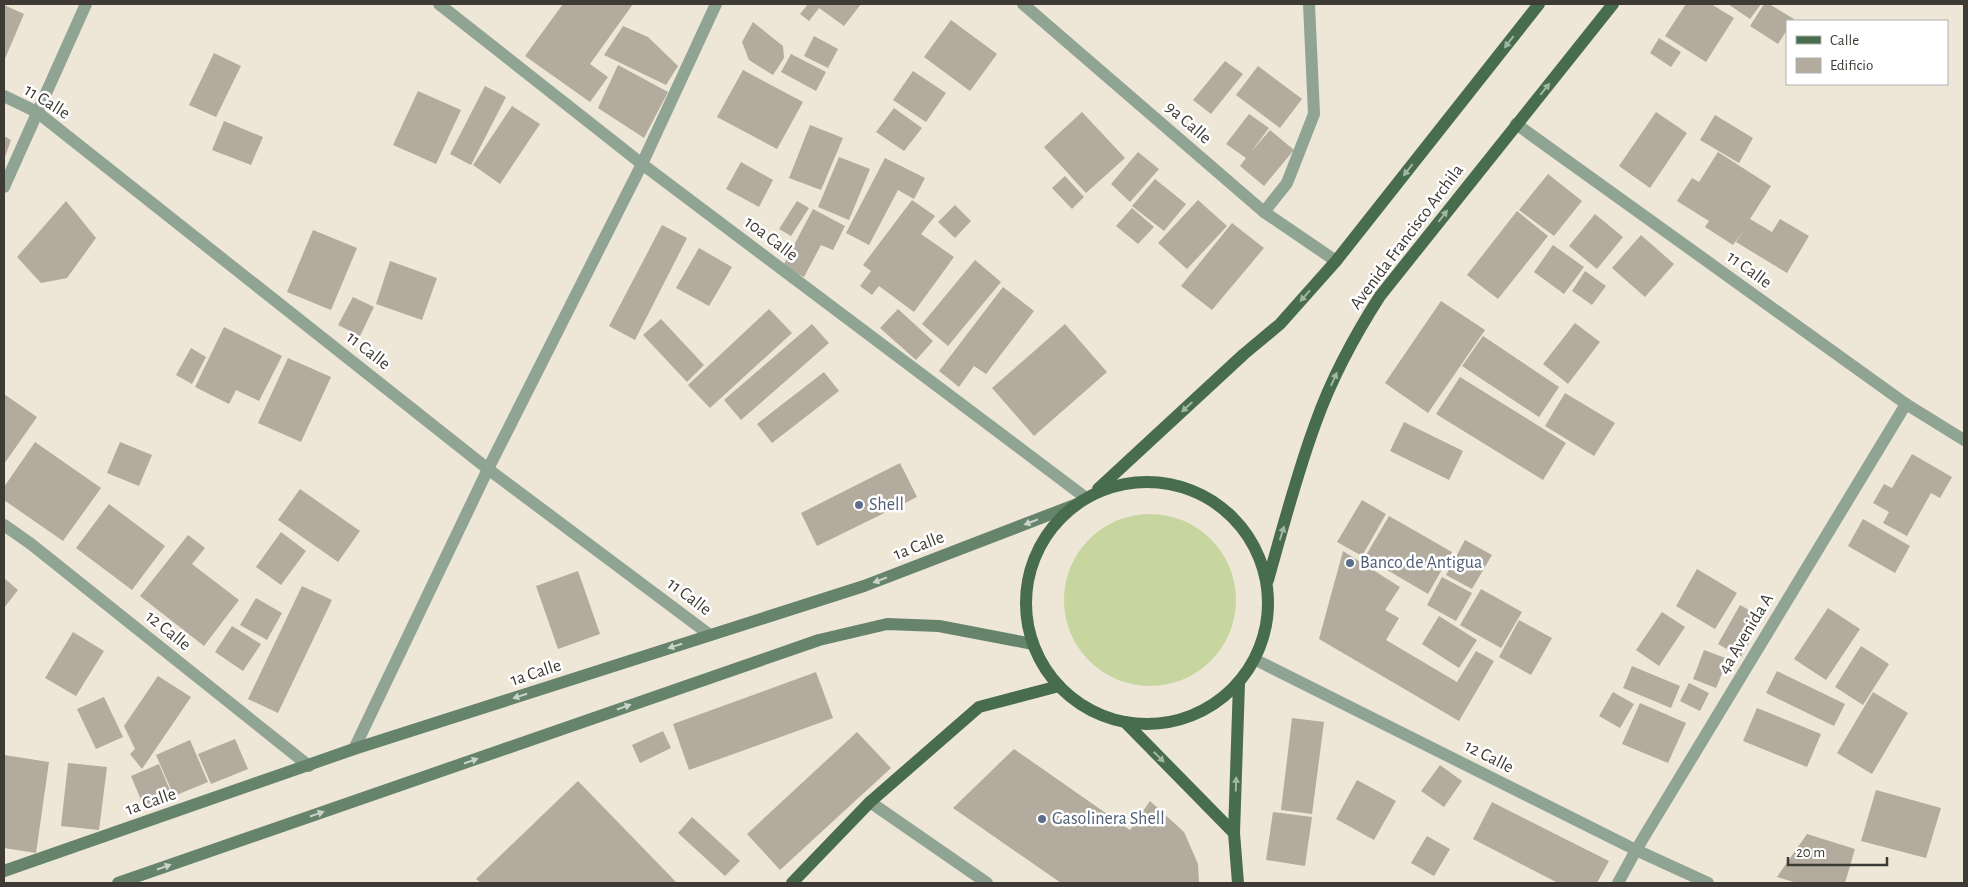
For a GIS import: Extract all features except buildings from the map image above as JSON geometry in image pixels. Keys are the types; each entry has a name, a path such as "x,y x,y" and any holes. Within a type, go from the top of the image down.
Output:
{"main road":[{"path":"1086,499 1121,484 1170,483 1215,501 1250,535 1268,580 1270,607 1265,634 1256,660 1239,683 1215,704 1188,718 1156,724 1125,722 1100,715 1078,703 1059,686 1033,644 1026,613 1027,582 1037,552 1054,525 1086,499 1244,354 1280,324 1336,261 1539,4"},
{"name":"Avenida Francisco Archila","path":"1268,580 1316,421 1361,326 1380,296 1613,4"},
{"name":"1a Calle","path":"4,872 354,749 864,586 1086,499"},
{"path":"118,883 819,640 887,624 939,626 1033,644"},
{"path":"1238,883 1234,833 1239,683"},
{"path":"792,883 870,802 979,706 1059,686"},
{"path":"1125,722 1234,833"}],"street":[{"path":"4,187 86,4"},
{"name":"10a Calle","path":"439,4 642,164 1086,499"},
{"path":"354,749 488,469 642,164 716,4"},
{"name":"9a Calle","path":"1023,4 1264,212 1336,261"},
{"path":"1264,212 1287,183 1314,114 1309,4"},
{"name":"11 Calle","path":"4,96 37,112 488,469 710,635"},
{"name":"11 Calle","path":"1516,124 1906,404 1964,440"},
{"name":"4a Avenida A","path":"1618,883 1636,850 1906,404"},
{"name":"12 Calle","path":"4,525 31,544 308,766"},
{"name":"12 Calle","path":"1256,660 1636,850 1708,883"},
{"path":"870,802 988,883"}],"green space":[{"path":"1150,514 1167,516 1183,521 1211,539 1229,567 1234,583 1236,600 1234,617 1229,633 1211,661 1183,679 1167,684 1150,686 1133,684 1117,679 1089,661 1071,633 1066,617 1064,600 1066,583 1071,567 1089,539 1117,521 1133,516"}],"place":[{"name":"Shell","path":"859,505"},
{"name":"Banco de Antigua","path":"1350,563"},
{"name":"Gasolinera Shell","path":"1042,819"}]}
